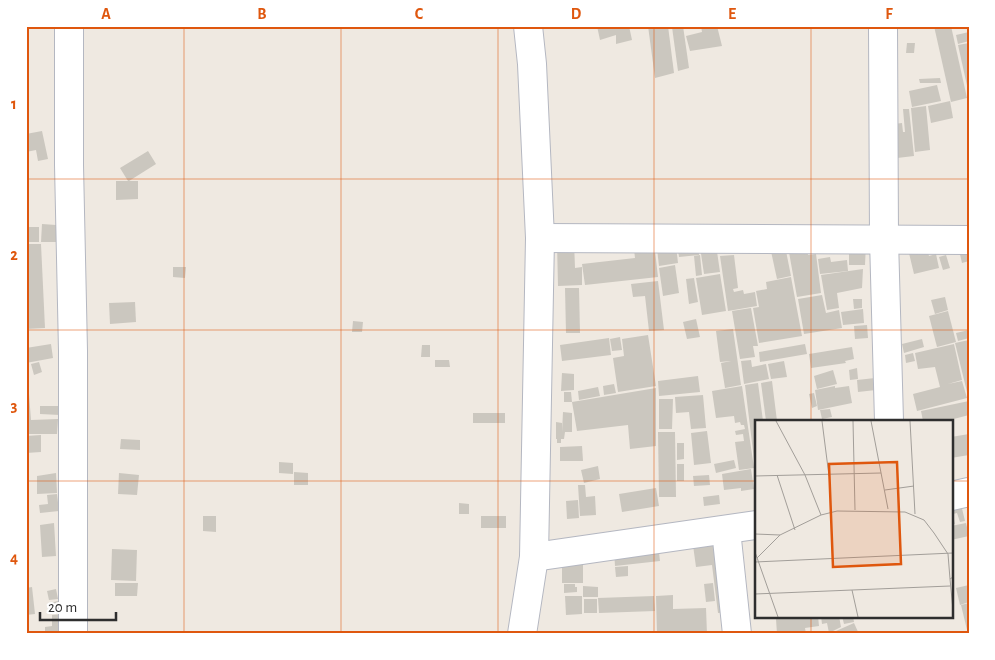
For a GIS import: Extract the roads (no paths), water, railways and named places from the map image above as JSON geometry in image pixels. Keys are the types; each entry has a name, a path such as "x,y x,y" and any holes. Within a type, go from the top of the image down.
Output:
{"street":[{"path":"69,26 69,165 73,351 73,634"},
{"path":"522,634 534,557 540,238 532,64 528,26"},
{"path":"883,26 884,239 889,420"},
{"path":"540,238 969,240"},
{"path":"952,496 969,492"},
{"path":"534,557 755,525"},
{"path":"726,530 737,634"}]}
